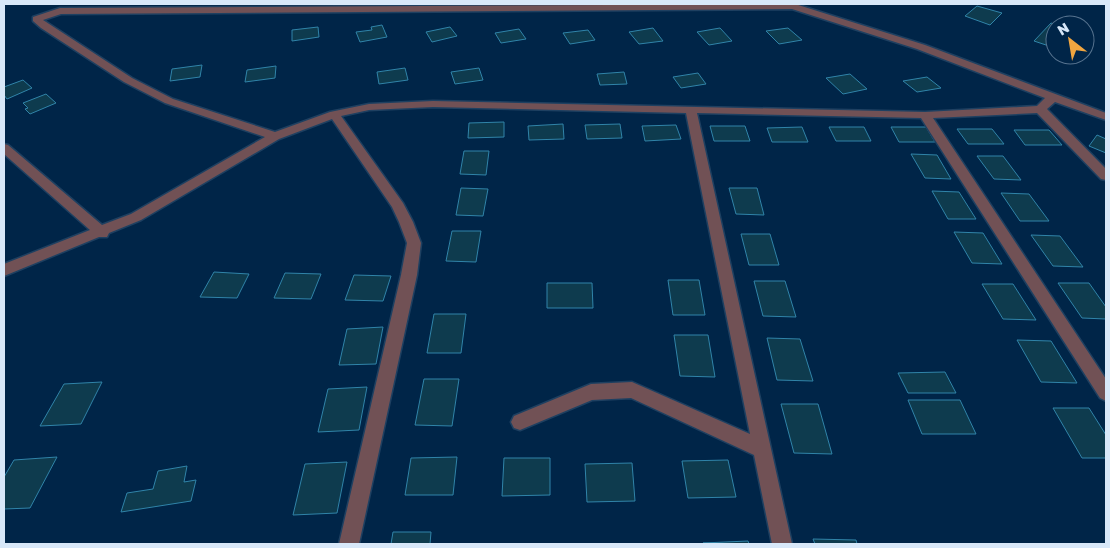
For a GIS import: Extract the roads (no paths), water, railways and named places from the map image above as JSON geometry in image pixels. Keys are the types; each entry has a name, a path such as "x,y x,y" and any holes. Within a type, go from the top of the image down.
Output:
{"street":[{"path":"275,136 169,101 128,80 36,19 42,15 60,11 789,5 921,47 1106,117"},
{"path":"4,270 102,232 179,193 275,136 334,114 368,107 400,104 925,115 1040,109 1052,98"},
{"path":"1040,109 1106,176"},
{"path":"691,110 782,544"},
{"path":"334,114 398,206 414,243 409,275 348,544"},
{"path":"925,115 1106,393"},
{"path":"4,148 102,232"},
{"path":"520,422 591,392 632,390 762,448"}]}
